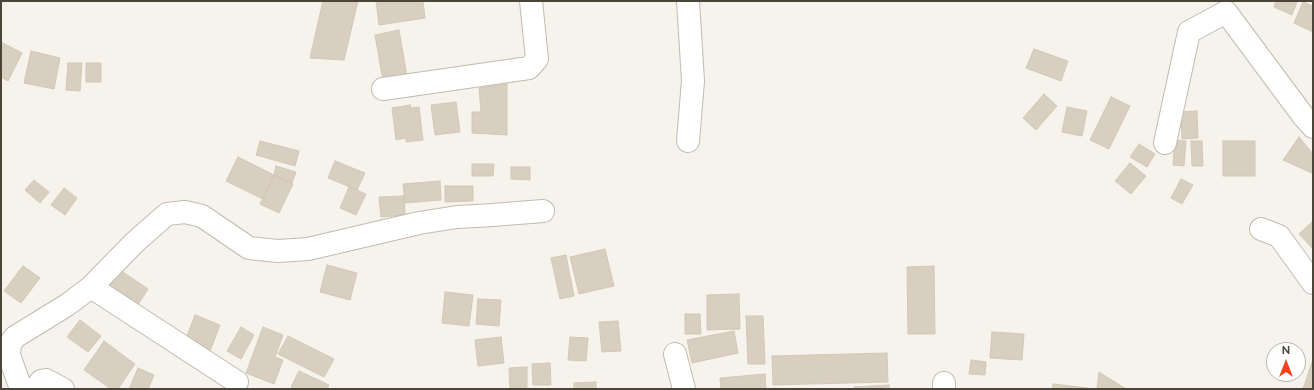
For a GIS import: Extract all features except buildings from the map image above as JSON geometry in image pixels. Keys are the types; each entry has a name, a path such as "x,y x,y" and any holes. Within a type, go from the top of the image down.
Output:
{"street":[{"path":"383,89 529,68 537,58 531,1"},
{"path":"688,1 693,80 688,140"},
{"path":"1165,143 1189,32 1226,12 1313,127"},
{"path":"21,389 9,355 10,344 15,337 67,305 91,287 136,242 167,214 185,212 202,216 249,248 278,251 308,249 419,222 457,217 543,211"},
{"path":"1261,229 1279,236 1313,283"},
{"path":"91,287 237,382"},
{"path":"675,354 684,389"},
{"path":"35,389 41,381 46,380 63,389"}]}
